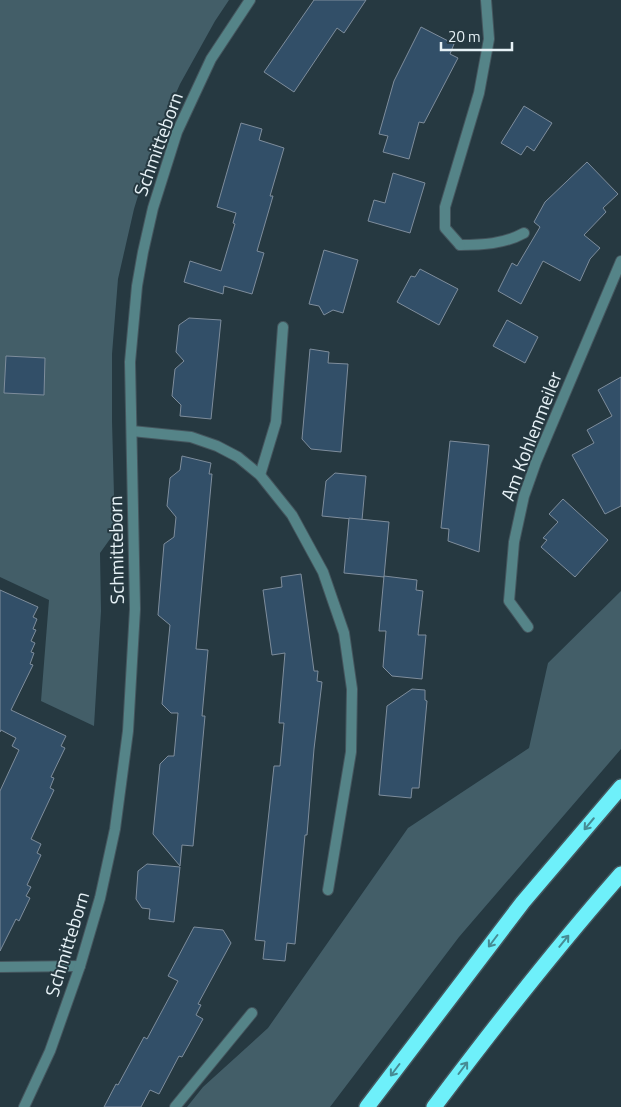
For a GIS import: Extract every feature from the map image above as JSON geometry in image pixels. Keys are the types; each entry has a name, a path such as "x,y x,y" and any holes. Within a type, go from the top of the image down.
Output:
{"highway":[{"path":"367,1107 523,902 621,787"},
{"path":"434,1107 501,1018 586,913 621,874"}],"street":[{"name":"Schmitteborn","path":"24,1107 50,1051 80,966 100,898 115,829 128,731 134,609 130,362 136,286 153,208 177,132 211,59 250,0"},
{"path":"486,0 489,39 479,92 445,207 444,228 460,245 499,243 511,240 524,233"},
{"name":"Am Kohlenmeiler","path":"528,627 509,601 514,542 524,496 536,462 621,261"},
{"path":"260,474 276,422 282,327"},
{"path":"132,431 191,437 217,446 238,457 260,474 292,515 323,572 344,633 352,689 351,752 328,890"},
{"path":"0,967 80,966"},
{"path":"175,1107 252,1013"}],"shaded area":[{"path":"0,0 229,0 215,21 180,84 155,140 134,209 118,279 112,354 115,532 100,553 101,611 94,726 41,701 49,600 0,577"},
{"path":"621,591 621,749 459,937 330,1107 187,1107 203,1087 268,1028 408,828 529,748 548,663"}],"building":[{"path":"314,0 366,0 344,33 337,28 294,92 264,72"},
{"path":"421,27 454,44 450,54 458,58 424,123 419,122 409,159 383,152 388,136 379,134 394,81"},
{"path":"524,106 552,123 534,151 527,146 521,155 501,143"},
{"path":"241,123 262,129 259,140 284,148 270,196 273,196 257,251 264,253 252,294 224,286 223,294 184,282 190,261 221,271 235,224 233,223 236,213 217,207"},
{"path":"587,162 618,194 603,208 606,212 584,235 600,248 590,259 580,281 543,261 521,304 498,291 512,263 517,266 540,227 534,222 545,202"},
{"path":"393,173 425,183 410,233 368,221 374,200 385,203"},
{"path":"324,250 358,260 343,313 333,310 324,315 319,306 309,304"},
{"path":"420,269 458,289 439,325 397,302 411,276 415,277"},
{"path":"189,318 221,320 211,419 180,416 181,405 172,396 175,369 184,361 176,352 179,325"},
{"path":"507,320 538,337 525,363 493,346"},
{"path":"310,349 329,352 328,363 348,364 341,452 311,449 302,439"},
{"path":"6,356 45,358 44,395 4,393"},
{"path":"621,377 621,506 605,514 572,455 594,443 587,430 612,416 598,390"},
{"path":"450,441 489,445 479,552 448,541 449,529 441,528"},
{"path":"182,456 211,463 209,474 212,474 196,649 208,650 202,716 205,716 193,846 182,845 180,866 153,834 160,764 168,756 174,756 178,713 171,713 162,704 170,625 158,615 164,544 174,537 176,517 167,506 170,478 180,470"},
{"path":"335,473 366,476 362,520 322,516 326,481"},
{"path":"563,499 608,540 575,577 541,547 547,540 543,538 558,522 549,514"},
{"path":"349,518 389,522 384,577 344,573"},
{"path":"301,574 314,671 318,671 317,681 322,682 295,944 287,943 285,961 263,959 265,941 255,940 274,766 280,766 284,723 279,723 285,653 272,655 263,590 282,587 281,577"},
{"path":"384,576 417,580 416,590 423,591 418,635 426,635 422,679 392,676 383,667 386,631 379,631"},
{"path":"0,590 38,607 33,617 37,619 33,629 36,630 31,641 35,643 31,652 34,653 30,664 33,665 11,710 66,736 61,746 65,748 51,777 54,778 50,788 54,790 31,839 41,844 37,853 41,855 27,885 31,887 26,896 30,898 19,921 16,919 0,951 0,791 19,750 12,746 16,738 1,730 0,732"},
{"path":"412,689 425,690 425,700 427,701 419,788 412,788 411,798 379,795 387,706"},
{"path":"147,864 180,867 174,922 149,919 150,909 142,908 136,899 138,871"},
{"path":"194,927 223,930 231,943 198,1004 201,1005 196,1015 203,1019 182,1057 179,1056 159,1094 150,1090 141,1107 104,1107 144,1037 147,1039 178,981 168,976"}]}
